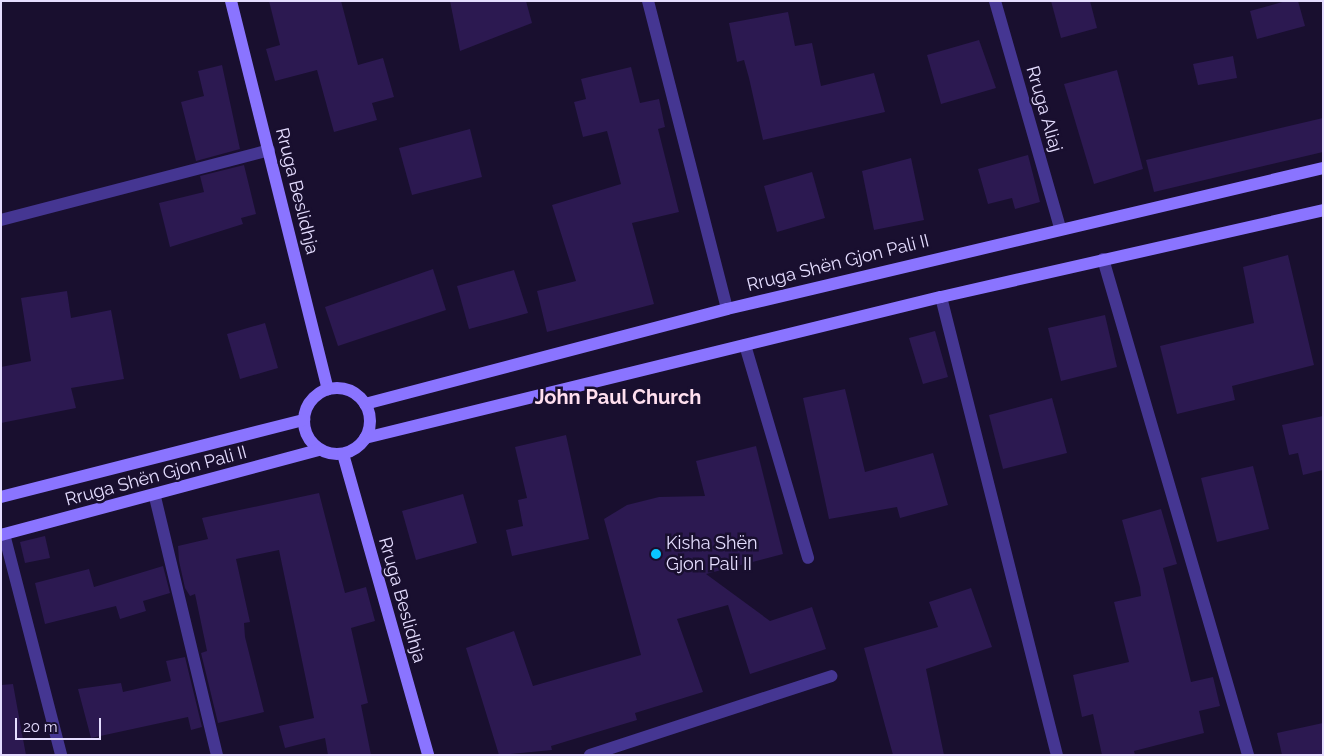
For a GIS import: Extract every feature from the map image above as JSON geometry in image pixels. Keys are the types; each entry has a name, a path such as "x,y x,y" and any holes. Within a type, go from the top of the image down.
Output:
{"street":[{"name":"Rruga Beslidhja","path":"231,1 328,390"},
{"path":"648,1 727,308"},
{"name":"Rruga Aliaj","path":"995,1 1060,227"},
{"path":"1,220 269,150"},
{"name":"Rruga Shën Gjon Pali II","path":"365,404 727,308 1060,227 1323,168"},
{"path":"366,438 370,421 365,404 349,391 328,390 311,401 304,420 308,437 319,450 343,454 366,438 941,297 1323,210"},
{"path":"1103,259 1248,755"},
{"path":"941,297 1057,755"},
{"path":"745,345 808,558"},
{"name":"Rruga Shën Gjon Pali II","path":"1,496 304,420"},
{"name":"Rruga Shën Gjon Pali II","path":"3,534 155,497 319,450"},
{"name":"Rruga Beslidhja","path":"343,454 428,755"},
{"path":"155,497 217,755"},
{"path":"3,534 61,755"},
{"path":"590,755 831,676"}],"building":[{"path":"269,1 341,1 358,65 383,58 394,97 372,103 377,120 334,132 317,70 275,81 266,49 280,45"},
{"path":"450,1 526,1 532,23 460,51"},
{"path":"1051,1 1090,1 1097,28 1061,38"},
{"path":"1286,1 1298,1 1305,26 1257,39 1250,11"},
{"path":"788,12 795,46 812,43 821,86 874,73 885,112 763,140 744,60 737,62 729,23"},
{"path":"979,40 996,88 941,104 927,55"},
{"path":"1233,56 1237,78 1198,85 1193,64"},
{"path":"222,65 240,149 196,161 181,102 204,96 198,71"},
{"path":"631,67 640,103 659,99 665,127 658,129 679,212 632,223 654,304 547,332 537,291 576,281 552,205 621,184 607,131 583,137 574,102 586,99 581,79"},
{"path":"1117,70 1143,169 1094,184 1064,84"},
{"path":"1323,118 1323,152 1154,192 1146,160"},
{"path":"470,129 482,177 412,195 399,148"},
{"path":"1028,155 1040,202 1015,209 1012,198 988,204 978,169"},
{"path":"911,158 924,220 874,230 862,171"},
{"path":"244,165 256,214 241,218 243,224 170,247 159,203 204,192 200,176"},
{"path":"812,172 825,218 777,232 764,186"},
{"path":"1288,255 1314,365 1232,386 1235,400 1177,414 1160,346 1254,323 1243,267"},
{"path":"433,269 446,310 338,346 325,307"},
{"path":"514,270 528,313 469,329 457,286"},
{"path":"67,291 71,318 111,310 124,379 71,388 76,408 1,423 1,367 31,361 21,298"},
{"path":"1105,315 1117,367 1061,381 1048,328"},
{"path":"265,323 278,368 240,379 227,334"},
{"path":"935,331 948,377 923,384 909,338"},
{"path":"845,389 865,472 933,453 948,505 900,518 897,507 829,519 803,398"},
{"path":"1052,398 1067,453 1003,469 989,415"},
{"path":"1323,416 1323,470 1303,475 1298,453 1289,455 1282,425"},
{"path":"566,435 589,539 512,556 506,530 523,526 518,500 527,498 515,447"},
{"path":"756,446 783,554 706,574 770,621 812,607 826,649 750,674 728,605 677,619 703,692 635,713 637,720 551,746 552,750 499,755 466,648 514,631 533,686 641,655 604,519 627,505 659,497 705,496 696,461"},
{"path":"1253,466 1269,529 1217,542 1201,478"},
{"path":"319,493 345,593 366,587 375,621 351,628 368,703 361,705 371,755 328,755 325,738 285,748 279,726 314,718 279,550 236,559 250,622 244,623 245,637 264,712 218,723 201,653 207,651 195,594 190,596 185,588 179,561 178,546 208,539 202,518"},
{"path":"463,494 477,543 416,560 402,511"},
{"path":"1161,509 1177,564 1163,568 1191,682 1213,677 1220,706 1199,711 1204,733 1134,751 1135,755 1102,755 1093,714 1082,717 1073,675 1129,662 1114,602 1141,596 1122,520"},
{"path":"45,536 50,558 25,563 20,542"},
{"path":"163,566 170,593 143,601 146,611 120,619 116,606 45,624 35,583 89,569 94,587"},
{"path":"971,588 992,647 926,669 944,755 893,755 864,648 938,627 929,602"},
{"path":"185,657 202,727 191,730 188,717 91,738 78,689 121,683 123,692 171,681 166,661"},
{"path":"13,684 26,755 1,755 1,685"},
{"path":"1323,723 1323,755 1282,755 1277,733"}],"place":[{"name":"Kisha Shën Gjon Pali II","path":"656,554"}],"district":[{"name":"John Paul Church","path":"618,397"}]}
